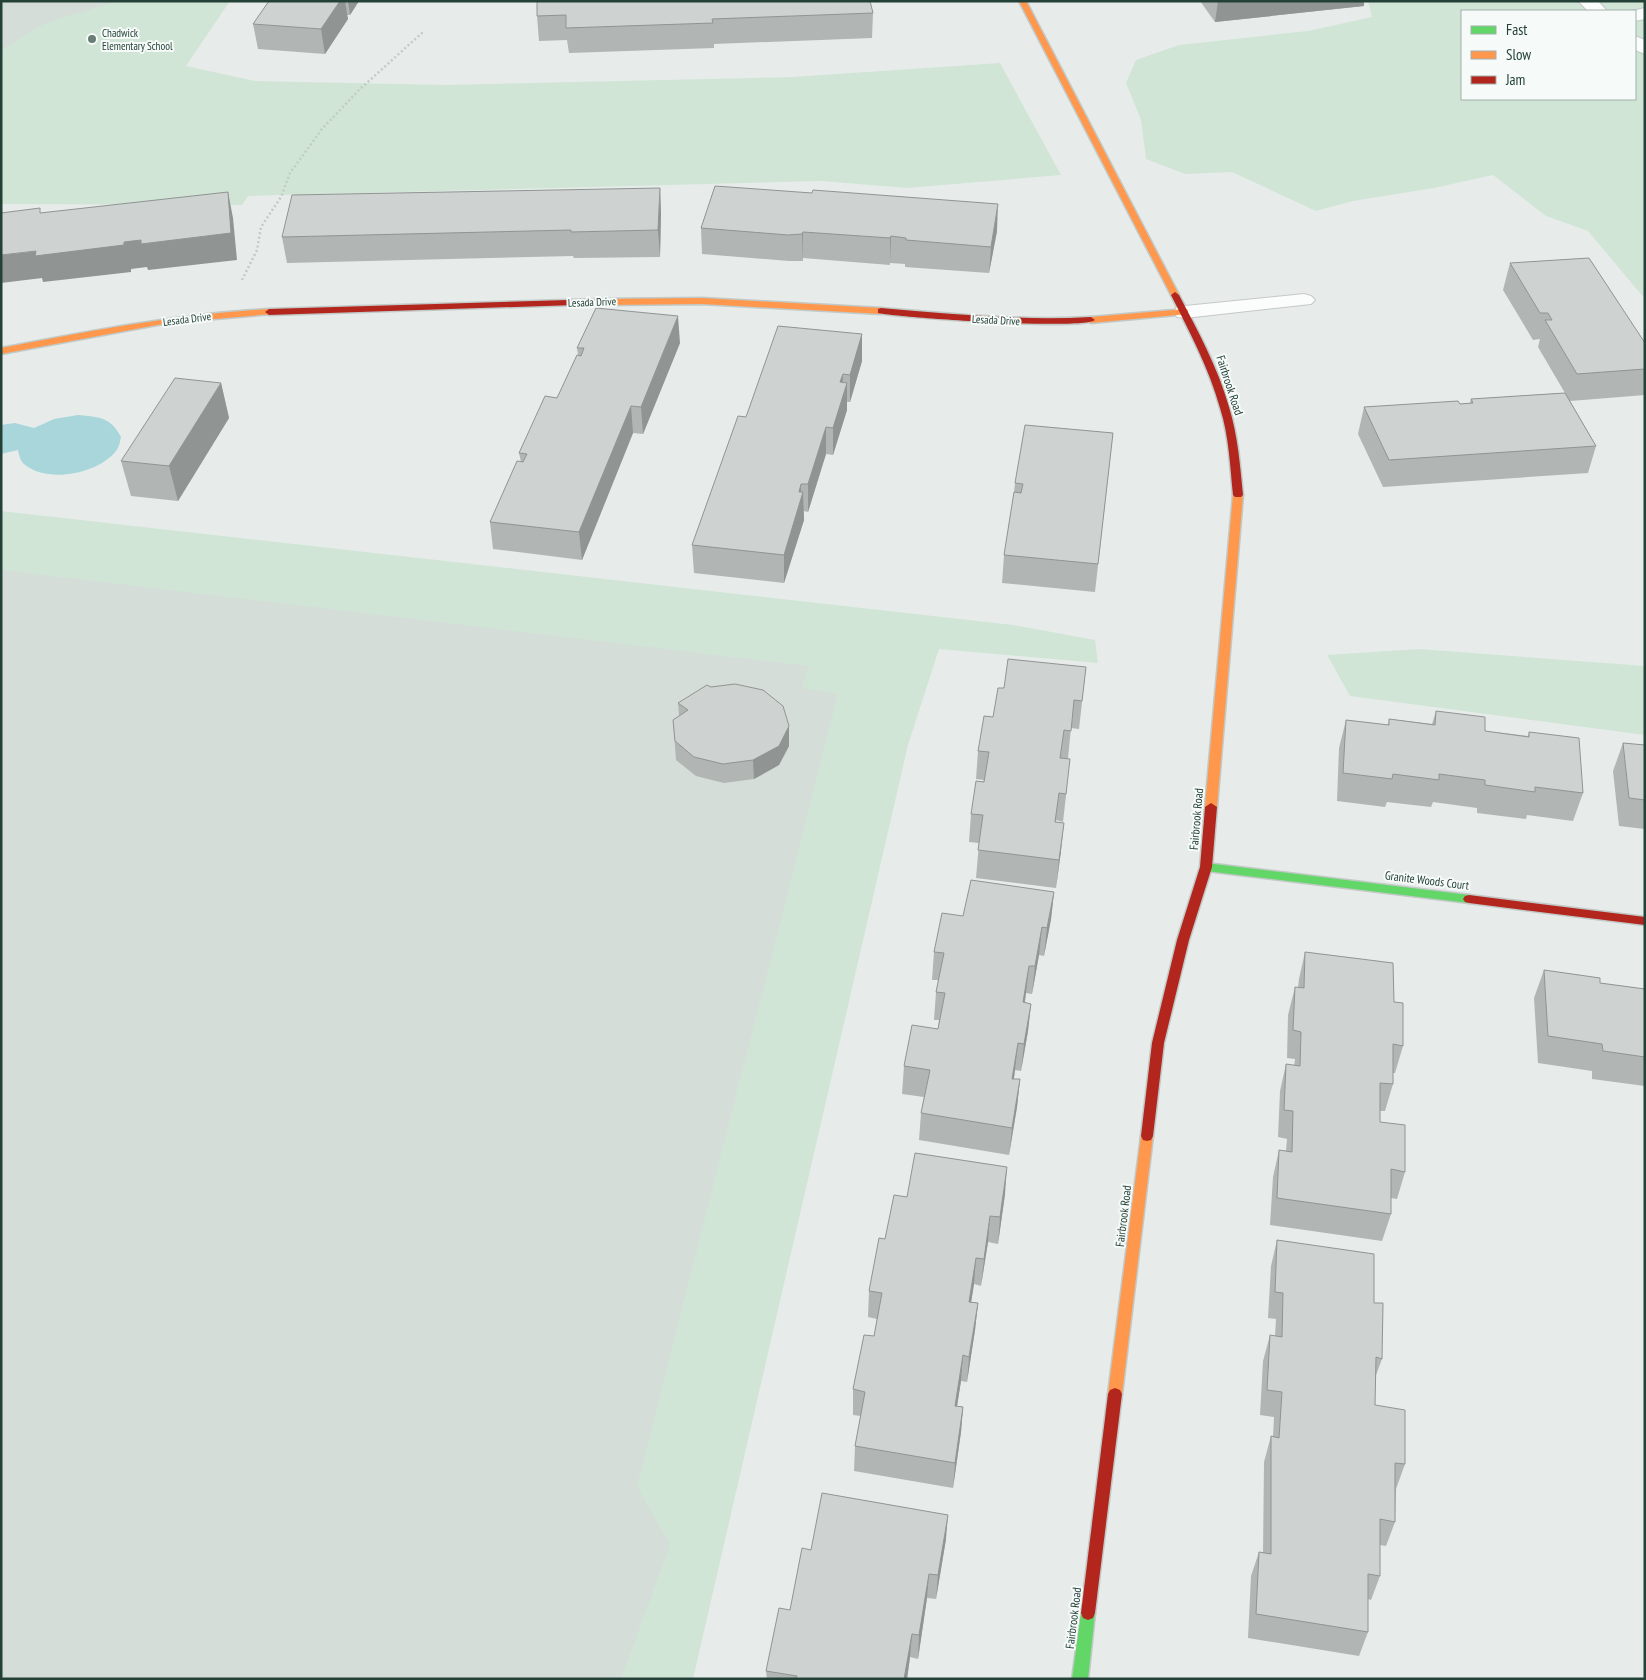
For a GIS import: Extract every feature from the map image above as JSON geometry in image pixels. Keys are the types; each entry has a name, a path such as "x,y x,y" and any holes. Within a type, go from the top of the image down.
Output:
{"street":[{"name":"Fairbrook Road","path":"1022,1 1185,312 1206,356 1225,408 1234,452 1238,497 1206,867 1183,940 1158,1043 1080,1679"},
{"path":"1586,1 1597,10"},
{"path":"1185,312 1304,300"},
{"name":"Lesada Drive","path":"1,351 118,329 232,314 633,301 702,301 907,313 988,320 1060,322 1185,312"},
{"name":"Granite Woods Court","path":"1206,867 1645,921"}],"path":[{"path":"232,314 244,273 257,250 261,227 281,196 290,173 328,122 359,90 423,32"}],"shaded area":[{"path":"1,1 213,1 1,85"},
{"path":"1,523 924,631 654,1679 1,1679"}],"green space":[{"path":"118,1 230,1 186,66 255,81 447,85 792,77 1000,63 1061,175 907,188 821,181 248,196 242,205 1,204 1,50 46,23"},
{"path":"1368,1 1645,1 1645,299 1588,231 1546,216 1493,175 1434,188 1353,201 1316,211 1232,172 1185,174 1146,159 1141,120 1126,83 1136,60 1179,45 1308,31 1372,17"},
{"path":"1,511 1013,625 1095,640 1098,663 939,649 908,745 693,1679 621,1679 670,1545 637,1486 838,694 802,688 809,666 1,570"},
{"path":"1419,649 1645,666 1645,735 1350,696 1327,655"}],"water":[{"path":"78,415 104,419 113,425 121,437 116,451 97,466 72,474 46,474 24,464 18,450 1,454 1,425 15,423 34,428 54,419"}],"building":[{"path":"269,1 340,1 321,29 253,24"},
{"path":"537,1 870,1 873,13 712,19 713,23 566,28 566,15 537,16"},
{"path":"715,186 812,193 813,190 998,204 991,247 906,240 906,238 891,236 890,238 803,232 802,234 788,235 701,228"},
{"path":"660,188 658,230 571,232 571,230 282,237 292,195"},
{"path":"228,192 231,233 141,244 141,240 124,242 124,245 35,256 36,251 1,255 1,213 40,208 40,213"},
{"path":"1589,258 1645,343 1645,369 1577,374 1545,320 1552,320 1548,313 1540,313 1510,263"},
{"path":"596,308 678,316 641,407 631,406 579,532 490,522 517,461 523,462 527,454 519,453 545,396 557,398 577,355 581,356 584,348 577,348"},
{"path":"778,326 862,334 850,375 843,374 840,382 847,383 833,428 826,427 808,484 801,484 799,492 803,492 784,555 692,545 738,416 746,417"},
{"path":"175,378 221,383 169,466 121,461"},
{"path":"1565,393 1596,446 1389,460 1364,407 1458,401 1460,404 1473,403 1471,399"},
{"path":"1025,425 1113,433 1098,564 1004,555 1014,492 1021,493 1023,484 1015,483"},
{"path":"1008,659 1086,667 1082,701 1074,700 1071,731 1064,730 1060,758 1070,759 1066,794 1059,793 1055,822 1064,823 1059,860 978,850 983,815 971,814 976,781 984,782 989,752 978,751 984,716 993,717 998,688 1004,688"},
{"path":"735,684 763,690 783,706 789,726 779,746 753,760 723,764 694,757 675,741 673,720 688,710 678,703 707,685 711,687"},
{"path":"1436,711 1485,717 1485,731 1529,737 1529,732 1579,738 1583,793 1535,787 1535,792 1485,785 1485,780 1439,774 1439,780 1393,774 1392,779 1343,773 1346,720 1389,725 1389,719 1435,725"},
{"path":"1623,743 1645,745 1645,800 1629,798"},
{"path":"971,880 1054,892 1047,928 1042,927 1035,966 1029,966 1023,1002 1031,1004 1024,1044 1018,1043 1012,1079 1020,1079 1012,1128 921,1113 930,1070 904,1066 912,1025 938,1029 945,993 936,992 944,953 934,952 942,913 963,916"},
{"path":"1305,952 1393,963 1394,1002 1403,1003 1403,1046 1393,1044 1393,1084 1380,1083 1380,1122 1405,1125 1405,1172 1391,1169 1391,1214 1277,1198 1279,1150 1292,1152 1293,1111 1284,1110 1286,1064 1300,1066 1301,1032 1293,1030 1295,987 1304,988"},
{"path":"1544,970 1600,978 1600,983 1645,989 1645,1057 1603,1051 1602,1044 1548,1036"},
{"path":"915,1153 1007,1167 1000,1217 990,1216 984,1259 976,1258 969,1302 978,1303 969,1357 963,1355 955,1406 963,1407 955,1463 855,1446 865,1392 853,1389 864,1335 874,1336 882,1293 869,1291 879,1238 885,1239 894,1195 907,1197"},
{"path":"1277,1240 1374,1254 1374,1303 1383,1303 1382,1359 1376,1357 1375,1405 1405,1410 1405,1464 1395,1463 1395,1522 1380,1519 1380,1576 1368,1574 1368,1632 1256,1614 1259,1552 1271,1554 1271,1436 1279,1438 1282,1392 1267,1390 1270,1335 1282,1337 1283,1293 1275,1292"},
{"path":"822,1493 948,1515 938,1575 929,1574 919,1635 912,1634 904,1679 796,1679 797,1676 766,1671 779,1608 790,1610 802,1548 811,1550"}],"traffic: fast":[{"path":"1206,867 1469,899"},
{"path":"1080,1679 1088,1613"}],"traffic: slow":[{"path":"1022,1 1175,295"},
{"path":"602,302 702,301 881,311"},
{"path":"1,351 168,321 269,312"},
{"path":"1091,320 1185,312"},
{"path":"1211,807 1238,495"},
{"path":"1115,1394 1147,1136"}],"traffic: jam":[{"path":"1175,295 1209,364 1225,408 1232,440 1238,495"},
{"path":"269,312 602,302"},
{"path":"881,311 1012,321 1091,320"},
{"path":"1147,1136 1158,1043 1183,940 1206,867 1211,807"},
{"path":"1469,899 1645,921"},
{"path":"1088,1613 1115,1394"}],"place":[{"name":"Chadwick Elementary School","path":"92,39"}]}
